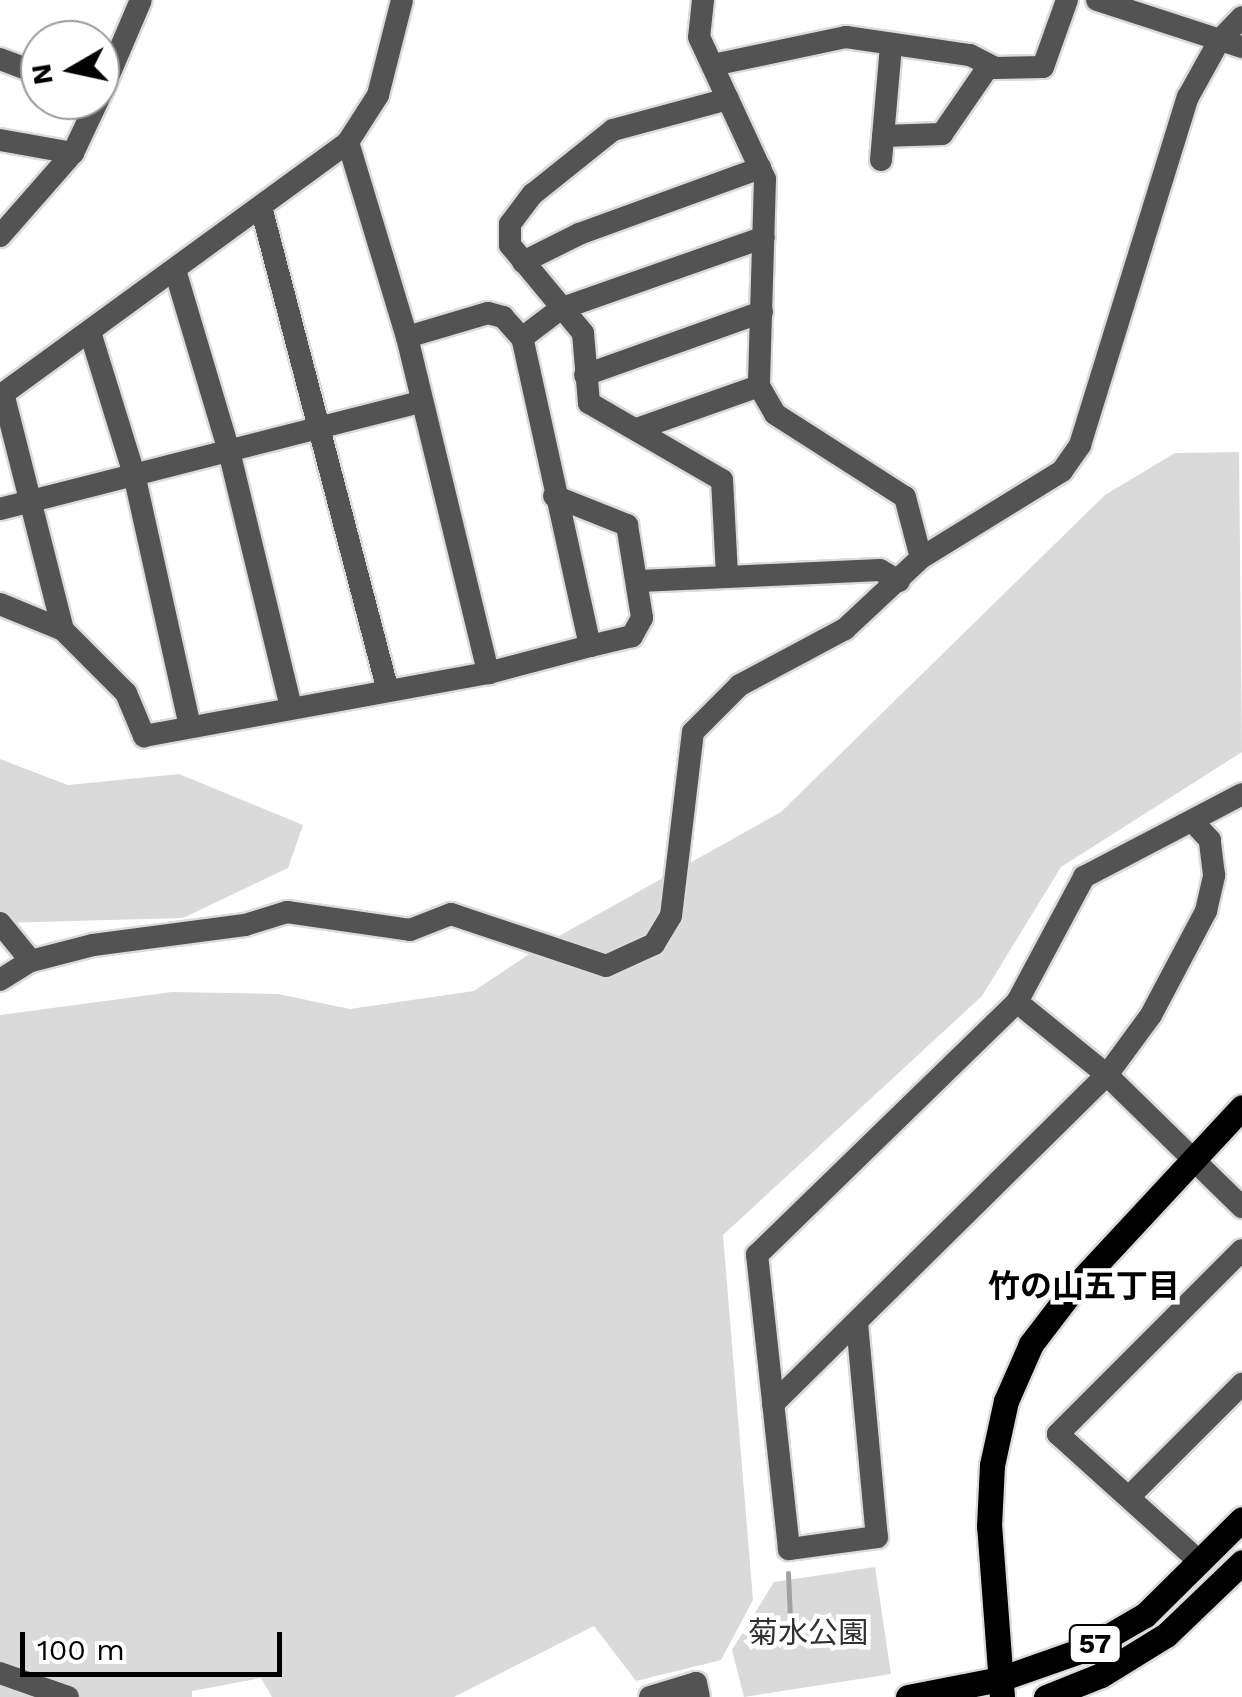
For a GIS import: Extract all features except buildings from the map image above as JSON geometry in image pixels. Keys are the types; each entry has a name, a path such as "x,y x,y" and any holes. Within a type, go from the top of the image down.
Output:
{"main road":[{"path":"1001,1688 989,1526 992,1465 1006,1401 1031,1344 1073,1289 1196,1161 1242,1107"},
{"name":"57","path":"908,1697 1001,1688 1088,1648 1145,1615 1242,1518"},
{"name":"57","path":"1046,1697 1102,1675 1166,1634 1242,1562"}],"street":[{"path":"120,48 140,0"},
{"path":"64,630 34,500 2,394 348,142 378,94 402,0"},
{"path":"704,0 699,37 760,168 764,237 760,386 775,414 905,498 921,558"},
{"path":"712,66 846,37 970,55 988,66 1044,67 1067,0"},
{"path":"1097,0 1230,44 1242,64"},
{"path":"0,980 31,961 288,912 410,930 451,914 606,966 654,944 671,916 693,732 740,685 845,629 921,558 1062,472 1080,445 1188,97 1230,44 1242,17"},
{"path":"881,160 891,46"},
{"path":"883,136 942,134 988,66"},
{"path":"727,574 722,480 589,403 584,333 510,245 510,224 533,194 613,130 728,98"},
{"path":"0,236 74,153 89,120"},
{"path":"0,140 74,153"},
{"path":"348,142 407,336 488,672"},
{"path":"523,262 579,234 760,168"},
{"path":"261,206 324,427 388,690"},
{"path":"522,338 560,309 764,237"},
{"path":"175,270 229,451 290,707"},
{"path":"585,375 762,312"},
{"path":"407,336 488,314 504,317 522,338 590,646"},
{"path":"90,332 134,474 190,726"},
{"path":"637,429 760,386"},
{"path":"0,509 421,402"},
{"path":"0,604 64,630 126,693 144,736 488,672 632,636 642,618 640,581 627,525 554,496"},
{"path":"640,581 727,574 880,570 899,581"},
{"path":"857,1324 877,1537 790,1549 757,1255 1017,1002 1084,877 1194,823 1242,794"},
{"path":"773,1404 1107,1075 1151,1015 1206,911 1210,840 1194,823"},
{"path":"0,923 31,961"},
{"path":"1017,1002 1107,1075 1242,1206"},
{"path":"1200,1562 1058,1434 1242,1250"},
{"path":"1129,1497 1242,1384"},
{"path":"0,1674 68,1697"},
{"path":"650,1697 696,1683 698,1697"}],"green space":[{"path":"1239,452 1242,752 1061,867 982,996 723,1235 753,1600 721,1660 636,1681 594,1626 454,1697 272,1697 261,1678 192,1691 192,1697 0,1697 0,1015 172,992 278,994 350,1009 474,991 543,945 781,812 1105,495 1175,453"},
{"path":"0,759 68,785 179,774 303,825 288,868 183,918 0,923"},
{"name":"菊水公園","path":"875,1567 891,1674 744,1697 732,1650 774,1582"}],"waterway":[{"path":"788,1573 790,1619"}],"district":[{"name":"竹の山五丁目","path":"1084,1286"}]}
